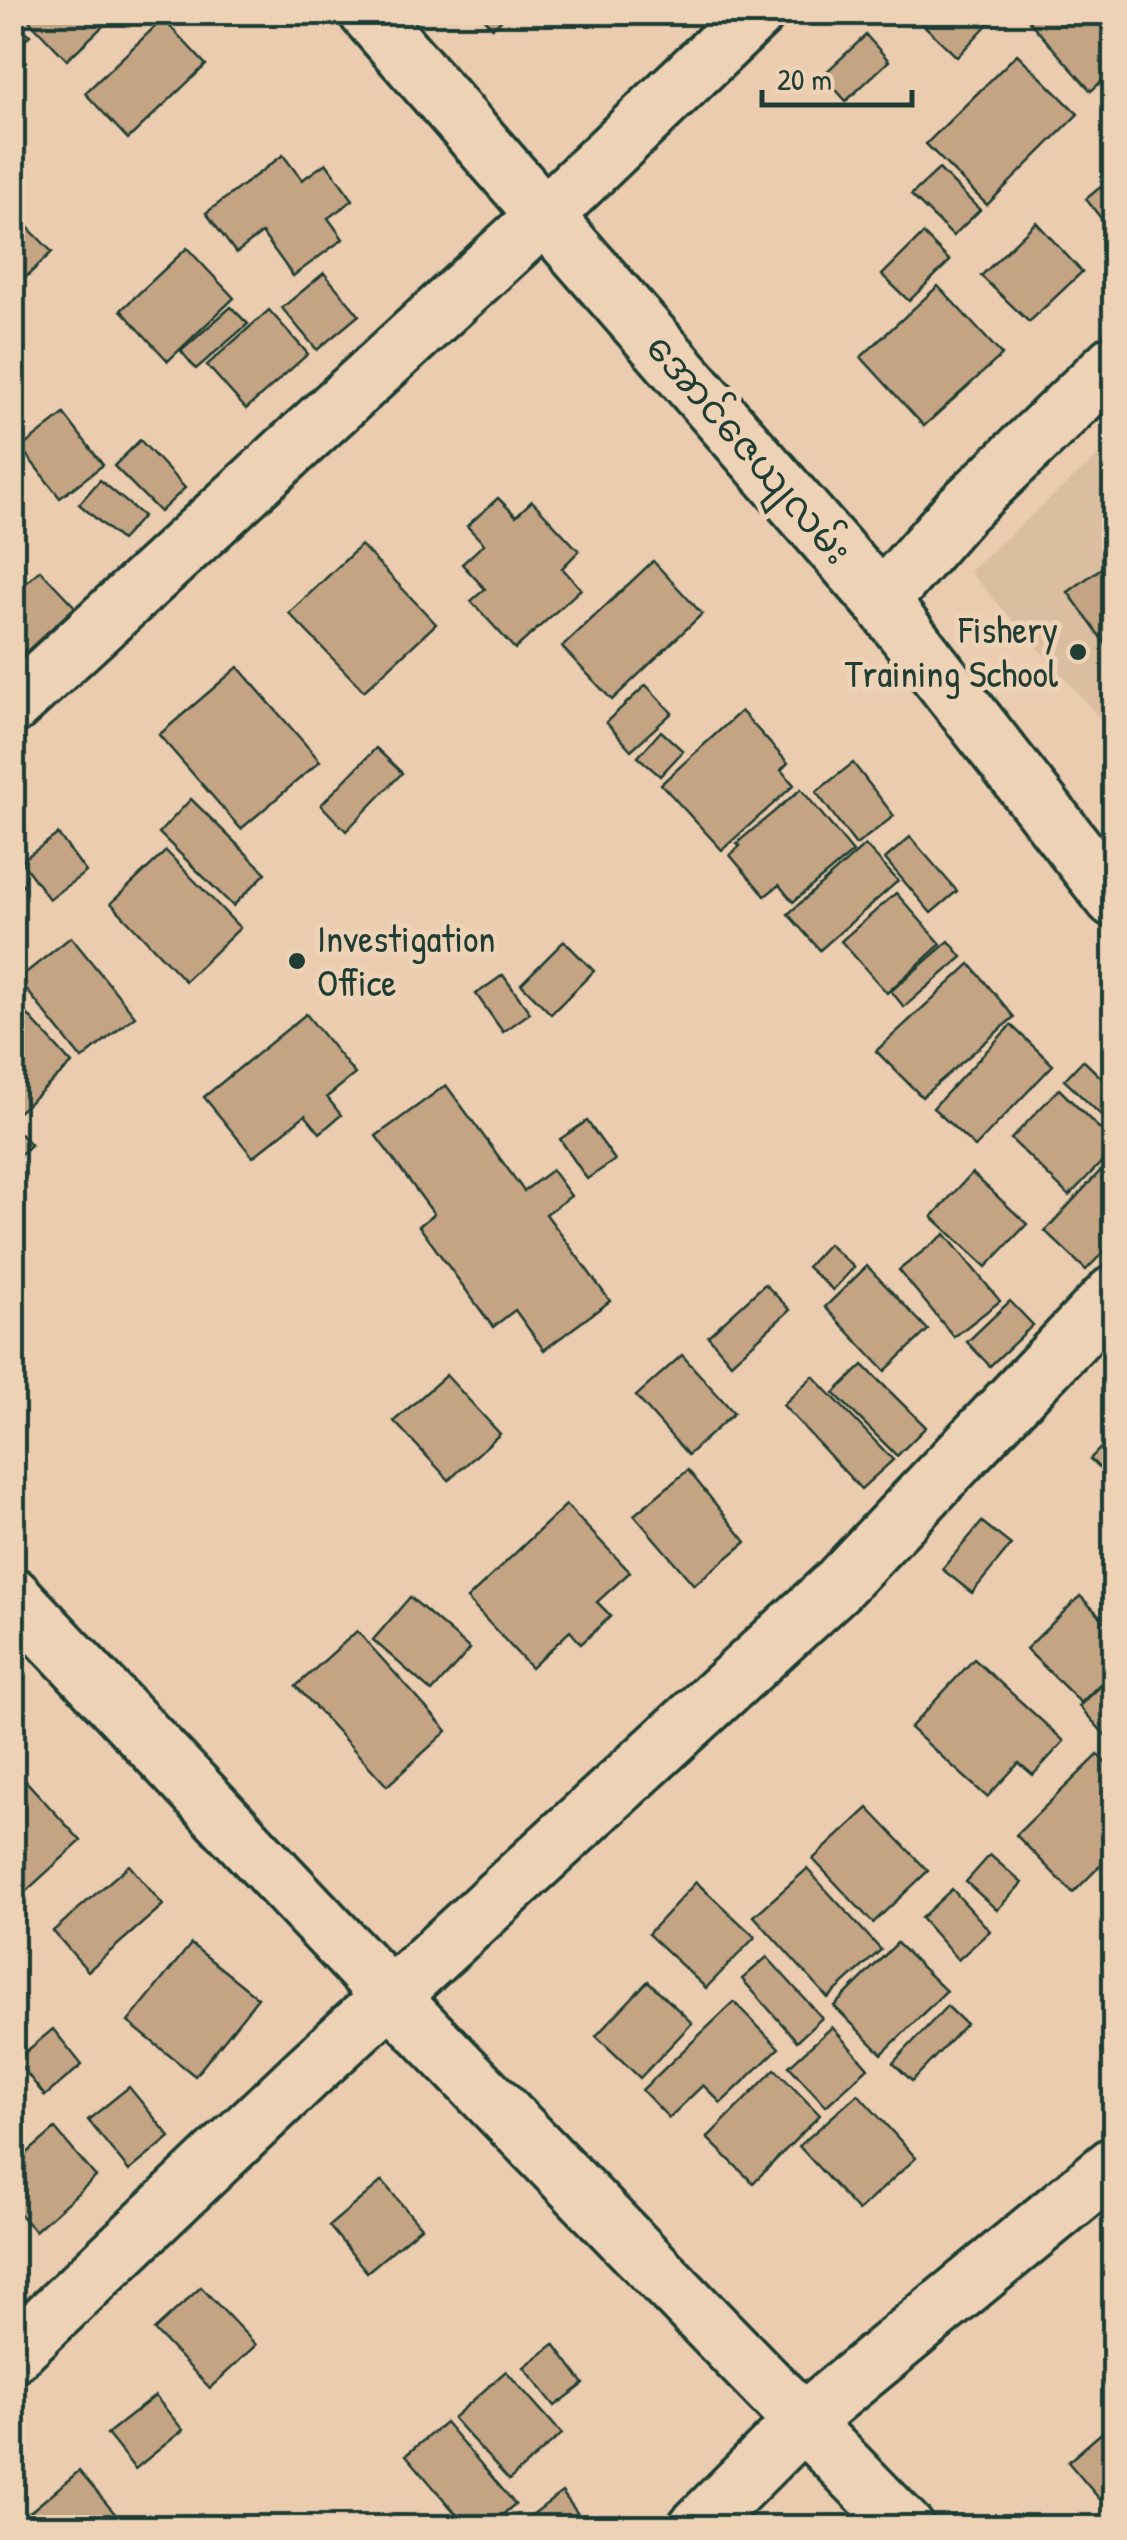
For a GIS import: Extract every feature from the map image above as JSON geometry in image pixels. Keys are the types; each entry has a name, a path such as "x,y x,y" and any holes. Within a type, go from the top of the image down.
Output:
{"street":[{"name":"အောင်ဇေယျလမ်း","path":"367,12 881,601 1114,899"},
{"path":"12,706 545,215 758,12"},
{"path":"881,601 960,511 1114,363"},
{"path":"12,2354 390,1996 836,1586 1114,1294"},
{"path":"12,1595 390,1996 906,2528"},
{"path":"696,2528 801,2423 1114,2165"}],"shaded area":[{"name":"Fishery Training School","path":"1114,442 1114,734 969,571"}],"building":[{"path":"21,12 118,12 67,60"},
{"path":"479,12 511,12 492,28"},
{"path":"910,12 996,12 997,14 957,57"},
{"path":"1039,12 1114,12 1114,70 1091,91 1029,21"},
{"path":"12,19 30,35 12,53"},
{"path":"163,19 206,65 128,139 85,93"},
{"path":"866,35 889,61 846,101 823,75"},
{"path":"1017,54 1078,114 987,205 926,144"},
{"path":"283,155 302,180 326,163 353,200 328,218 343,239 293,276 262,233 236,253 206,213"},
{"path":"939,169 980,210 953,236 911,195"},
{"path":"1114,176 1114,235 1086,199"},
{"path":"12,211 52,252 19,284 12,277"},
{"path":"1036,222 1082,272 1029,322 981,276"},
{"path":"923,234 950,261 909,301 882,275"},
{"path":"187,248 234,298 168,361 121,310"},
{"path":"324,273 359,315 317,350 282,308"},
{"path":"938,286 1002,355 924,426 861,357"},
{"path":"231,307 248,324 196,369 181,351"},
{"path":"269,310 308,354 246,409 207,365"},
{"path":"64,414 103,465 60,498 21,448"},
{"path":"140,440 185,488 160,512 114,466"},
{"path":"100,480 143,516 121,540 79,504"},
{"path":"498,498 516,516 532,501 579,551 562,568 581,589 515,649 471,601 485,589 462,564 484,544 467,526"},
{"path":"361,545 436,624 364,691 289,613"},
{"path":"1114,559 1114,656 1068,592"},
{"path":"653,561 702,614 612,700 562,647"},
{"path":"40,570 75,607 12,665 12,596"},
{"path":"238,667 320,761 241,829 159,735"},
{"path":"646,685 672,713 631,750 606,722"},
{"path":"741,711 788,763 781,770 794,785 722,850 661,784"},
{"path":"661,731 683,751 660,776 638,757"},
{"path":"376,748 402,773 346,831 321,805"},
{"path":"853,763 894,816 856,845 816,792"},
{"path":"801,789 853,852 793,902 779,885 765,896 730,855 740,846 737,843"},
{"path":"191,799 266,873 233,906 159,833"},
{"path":"58,834 86,872 49,899 21,861"},
{"path":"910,837 957,891 931,913 885,859"},
{"path":"865,845 898,881 820,950 788,914"},
{"path":"166,851 240,928 185,981 111,903"},
{"path":"12,872 23,885 12,894"},
{"path":"896,893 941,944 887,993 841,941"},
{"path":"71,937 135,1016 82,1059 18,979"},
{"path":"564,941 594,971 551,1014 521,984"},
{"path":"949,941 962,957 904,1007 891,991"},
{"path":"970,964 1014,1017 922,1097 876,1051"},
{"path":"503,975 530,1013 503,1032 476,994"},
{"path":"17,1003 72,1064 15,1115 12,1007"},
{"path":"306,1014 355,1074 327,1097 341,1115 320,1133 305,1115 253,1157 204,1097"},
{"path":"1011,1025 1053,1065 975,1147 933,1108"},
{"path":"1083,1060 1114,1090 1114,1101 1101,1115 1064,1080"},
{"path":"446,1085 524,1191 552,1170 571,1196 546,1214 610,1301 544,1350 515,1310 493,1327 419,1226 434,1214 376,1136"},
{"path":"1059,1089 1114,1143 1114,1149 1069,1196 1011,1139"},
{"path":"587,1121 615,1160 587,1179 560,1139"},
{"path":"12,1126 31,1145 12,1162"},
{"path":"1114,1156 1114,1241 1086,1270 1045,1231"},
{"path":"972,1173 1027,1224 986,1267 932,1217"},
{"path":"945,1234 1000,1301 954,1337 899,1270"},
{"path":"828,1244 854,1267 833,1290 807,1267"},
{"path":"867,1266 928,1330 885,1371 825,1307"},
{"path":"765,1284 790,1310 731,1363 708,1336"},
{"path":"1010,1301 1033,1325 990,1366 967,1342"},
{"path":"682,1355 734,1413 688,1455 636,1396"},
{"path":"863,1365 926,1427 897,1456 834,1393"},
{"path":"446,1375 500,1434 449,1480 394,1421"},
{"path":"813,1376 893,1460 861,1489 783,1405"},
{"path":"1114,1434 1114,1482 1090,1459"},
{"path":"688,1470 746,1542 694,1585 634,1515"},
{"path":"566,1505 630,1572 597,1602 611,1616 581,1644 570,1631 531,1668 467,1599"},
{"path":"982,1522 1011,1545 972,1593 942,1569"},
{"path":"1080,1596 1114,1630 1114,1670 1081,1703 1026,1649"},
{"path":"410,1597 470,1649 432,1692 373,1640"},
{"path":"357,1631 447,1731 387,1786 296,1686"},
{"path":"974,1659 1064,1741 1033,1775 1019,1763 987,1797 910,1728"},
{"path":"1114,1674 1114,1730 1107,1737 1079,1706"},
{"path":"1098,1755 1114,1772 1114,1852 1073,1893 1016,1835"},
{"path":"12,1766 81,1841 12,1904"},
{"path":"868,1808 928,1871 873,1923 813,1859"},
{"path":"990,1855 1022,1883 997,1910 966,1882"},
{"path":"129,1865 163,1905 88,1971 53,1931"},
{"path":"807,1869 881,1950 828,1998 754,1916"},
{"path":"696,1882 755,1937 706,1988 648,1934"},
{"path":"952,1889 990,1931 958,1960 921,1918"},
{"path":"897,1943 946,1991 882,2054 834,2006"},
{"path":"191,1944 258,1998 195,2076 128,2022"},
{"path":"767,1957 822,2018 797,2041 742,1979"},
{"path":"648,1981 692,2023 640,2078 596,2036"},
{"path":"734,2002 779,2048 721,2103 703,2085 669,2118 642,2090"},
{"path":"947,2006 966,2024 912,2081 893,2063"},
{"path":"832,2027 868,2068 826,2106 789,2066"},
{"path":"53,2029 82,2065 45,2096 16,2060"},
{"path":"775,2069 820,2115 753,2183 707,2138"},
{"path":"129,2087 170,2137 129,2171 88,2120"},
{"path":"858,2094 916,2158 858,2211 799,2146"},
{"path":"55,2129 96,2177 35,2231 12,2206 12,2166"},
{"path":"382,2181 421,2227 367,2272 329,2226"},
{"path":"201,2287 256,2345 210,2388 154,2330"},
{"path":"554,2344 584,2384 555,2406 524,2367"},
{"path":"506,2371 562,2434 509,2480 453,2418"},
{"path":"155,2396 183,2430 135,2469 107,2434"},
{"path":"445,2422 515,2504 487,2528 468,2528 406,2455"},
{"path":"1114,2422 1114,2516 1068,2462"},
{"path":"79,2471 127,2528 44,2528 30,2512"},
{"path":"562,2492 588,2528 515,2528"}],"place":[{"name":"Fishery Training School","path":"1078,652"},
{"name":"Investigation Office","path":"297,961"}]}
